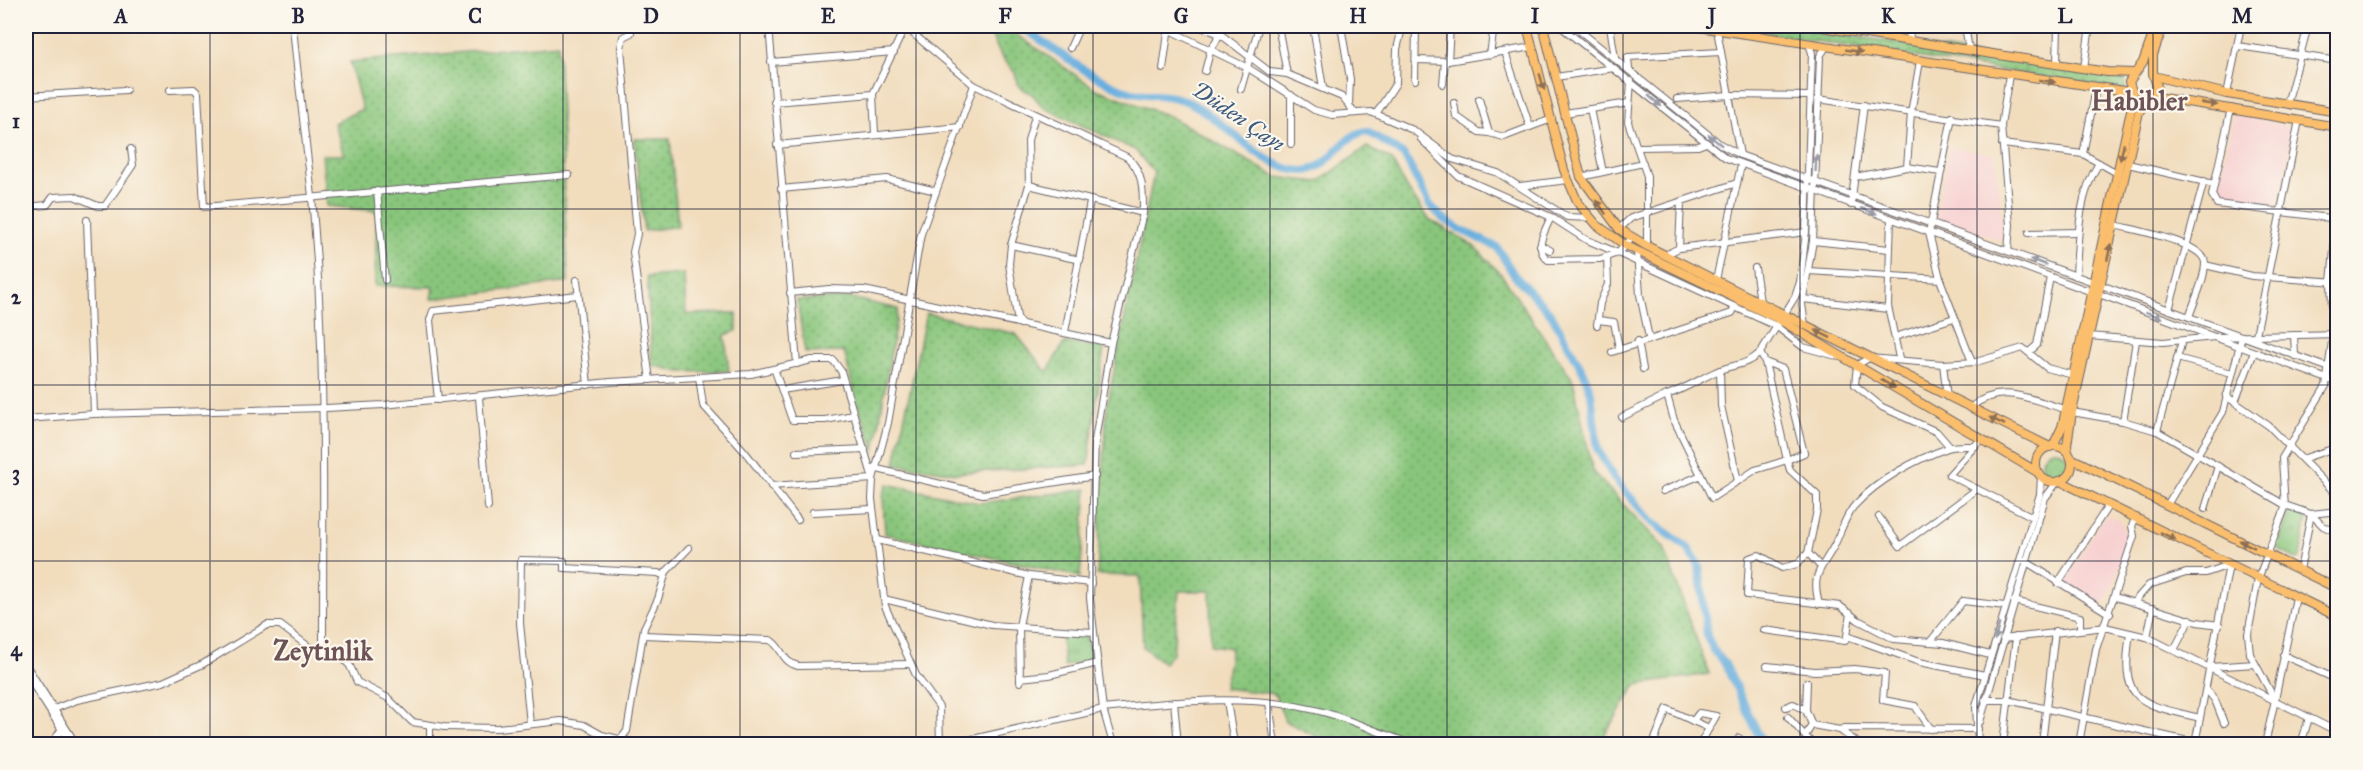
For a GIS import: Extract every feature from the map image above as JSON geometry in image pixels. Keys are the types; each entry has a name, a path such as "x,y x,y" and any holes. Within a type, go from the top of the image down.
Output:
{"main road":[{"path":"1527,26 1568,180 1578,203 1607,234 1636,251 1780,320 1857,365 1978,443 2040,474 2049,481 2059,481 2337,617"},
{"path":"1543,26 1581,177 1618,229 1647,246 1760,302 1780,320 1805,325 2337,589"},
{"path":"1692,26 2231,108 2337,127"},
{"path":"1818,26 2084,68 2145,71 2227,94 2337,112"},
{"path":"2040,474 2038,456 2051,446 2062,428 2090,336 2097,284 2132,93 2129,82 2136,72 2156,26"},
{"path":"2097,284 2115,225 2139,112 2157,86 2153,75 2153,55 2163,26"},
{"path":"2059,481 2072,469 2067,445 2073,375 2096,293"}],"street":[{"path":"292,26 312,198 323,409 323,652"},
{"path":"631,26 631,33 623,37 621,48 637,234 637,245 633,252 650,380"},
{"path":"769,26 796,364"},
{"path":"875,134 873,94 904,26 974,86 1127,157 1137,165 1142,183 1143,213 1111,343 1095,440 1090,584 1093,632 1103,709 1113,744"},
{"path":"1070,48 1080,26"},
{"path":"1198,26 1220,34 1270,72 1287,74 1342,97 1355,113"},
{"path":"1205,71 1212,49 1224,26"},
{"path":"1241,89 1261,26 1275,26 1287,74"},
{"path":"1312,26 1323,88"},
{"path":"1341,26 1350,79 1349,106"},
{"path":"1376,114 1396,83 1397,49 1402,27 1417,26 1415,80"},
{"path":"1443,84 1450,26"},
{"path":"1491,55 1494,26"},
{"path":"1560,26 1706,143 1741,165 2337,383"},
{"path":"1575,26 1720,144 1740,155 2337,372"},
{"path":"1610,26 1616,59"},
{"path":"1907,26 1911,41"},
{"path":"1965,26 1969,50"},
{"path":"2057,64 2058,26"},
{"path":"2084,68 2090,26"},
{"path":"2227,94 2241,26"},
{"path":"2287,104 2308,26"},
{"path":"1163,69 1166,27 1248,68 1314,110 1332,115 1376,114 1413,130 1452,159 1498,173 1566,217 1591,219"},
{"path":"1717,30 1740,155"},
{"path":"1622,417 1667,395 1690,388 1720,370 1750,362 1760,353 1795,297 1800,282 1806,232 1812,53 1809,44"},
{"path":"1805,325 1802,314 1813,241 1820,56 1826,46"},
{"path":"2238,46 2337,61"},
{"path":"1416,60 1446,61 1532,47"},
{"path":"771,62 894,52"},
{"path":"1505,52 1530,127"},
{"path":"1629,70 1628,57 1721,52"},
{"path":"1906,167 1911,113 1920,61"},
{"path":"1556,77 1614,68"},
{"path":"2008,252 2010,225 2001,126 2009,75"},
{"path":"1631,81 1628,122 1639,147 1647,176 1647,246"},
{"path":"873,479 888,423 921,234 974,86"},
{"path":"170,90 194,89 198,93 204,207 568,175"},
{"path":"2083,154 2096,89"},
{"path":"26,96 126,90"},
{"path":"774,102 873,94"},
{"path":"1291,95 1291,144"},
{"path":"1677,99 1729,95 1810,96"},
{"path":"1479,99 1489,133"},
{"path":"1818,99 2001,126"},
{"path":"1454,103 1456,116 1479,132 1504,137 1552,119"},
{"path":"1565,113 1629,103"},
{"path":"1851,205 1864,105"},
{"path":"2231,108 2212,195 2217,204 2280,210 2337,219"},
{"path":"1590,109 1603,172"},
{"path":"1021,324 1017,317 1009,264 1011,245 1029,185 1028,140 1035,116"},
{"path":"1952,117 1929,233 1941,279 1971,362"},
{"path":"2256,335 2299,120"},
{"path":"1472,125 1486,122"},
{"path":"777,145 960,127"},
{"path":"1413,130 1438,160 1458,176 1551,217 1585,239 1735,307 1780,320"},
{"path":"1639,147 1698,146 1706,143"},
{"path":"2002,144 2083,154 2117,172"},
{"path":"26,207 47,205 53,196 74,196 98,206 105,206 133,165 131,149"},
{"path":"1581,177 1643,163"},
{"path":"2076,276 2078,232 2092,174 2099,163"},
{"path":"2128,164 2214,184"},
{"path":"1716,280 1741,165"},
{"path":"1855,177 1906,167 1940,171"},
{"path":"781,189 887,179 936,191"},
{"path":"1520,186 1568,180"},
{"path":"2169,310 2204,182"},
{"path":"1618,229 1631,218 1737,183"},
{"path":"1029,185 1090,202 1143,213"},
{"path":"377,191 385,280"},
{"path":"1065,332 1090,202"},
{"path":"1679,248 1681,202"},
{"path":"2275,700 2250,654 2248,634 2258,579 2285,505 2282,458 2321,398 2327,379 2327,368 2335,334 2334,282 2337,208"},
{"path":"1551,217 1540,245 1542,255 1548,260 1607,257 1618,253 1632,238"},
{"path":"1891,219 1888,249 1888,309 1899,358"},
{"path":"87,220 94,414"},
{"path":"2115,225 2187,245 2200,253 2205,265 2189,317"},
{"path":"1665,255 1679,248 1806,232"},
{"path":"2030,233 2078,232"},
{"path":"1813,241 1888,249"},
{"path":"1011,245 1080,260"},
{"path":"1540,245 1550,250"},
{"path":"1636,251 1640,295 1649,338"},
{"path":"1607,257 1608,284 1600,303 1598,322 1614,322 1619,348"},
{"path":"2205,265 2266,277 2334,282"},
{"path":"1755,268 1760,302"},
{"path":"1808,271 1941,279"},
{"path":"2029,352 2037,345 2050,277"},
{"path":"577,280 588,385"},
{"path":"790,293 829,289 864,290 1111,343"},
{"path":"438,400 430,320 433,311 578,295"},
{"path":"1803,299 1888,309"},
{"path":"1612,352 1638,341 1732,313 1735,307"},
{"path":"1895,337 1954,318"},
{"path":"2090,336 2136,341 2182,341 2256,335 2335,334"},
{"path":"2294,335 2295,356"},
{"path":"2167,506 2223,412 2242,336"},
{"path":"1638,341 1643,369"},
{"path":"2123,421 2136,341"},
{"path":"2157,431 2182,341"},
{"path":"1950,447 1937,432 1882,407 1856,385 1857,365 1869,358 1899,358 1943,364 1971,362 2022,348 2047,368 2073,375"},
{"path":"2235,402 2254,352"},
{"path":"1760,353 1765,362 1790,470 1817,495 1817,510 1808,553 1797,564 1782,568 1759,555 1749,558 1747,595 1840,606 1894,639 1930,642 1990,655"},
{"path":"2177,358 2232,373"},
{"path":"26,419 94,414 323,409 775,371 812,360 833,360 841,371 873,479 873,509 884,599 910,664 939,707 940,744"},
{"path":"1667,395 1674,420 1699,476 1712,498 1755,470 1804,453 1783,369 1765,362"},
{"path":"1943,364 1947,397"},
{"path":"1720,370 1721,406 1738,481"},
{"path":"775,371 793,421 825,420 854,415"},
{"path":"699,377 704,405 798,520"},
{"path":"782,390 843,380"},
{"path":"1971,408 1985,396 2005,393 2069,411 2123,421 2157,431 2285,505 2311,514 2323,526 2337,533"},
{"path":"2226,396 2257,416 2337,496"},
{"path":"479,397 488,507"},
{"path":"1819,604 1816,591 1819,565 1829,555 1853,507 1880,483 1950,447 1978,443"},
{"path":"1978,443 1949,475 2032,517"},
{"path":"2302,459 2337,447"},
{"path":"795,452 865,449"},
{"path":"2205,509 2218,466"},
{"path":"869,467 894,475 983,494 1095,476"},
{"path":"1978,744 1976,706 2004,606 2040,494 2040,474"},
{"path":"1663,491 1699,476"},
{"path":"771,486 873,479"},
{"path":"1978,729 2045,498 2059,481"},
{"path":"1879,517 1900,546 1977,489"},
{"path":"2058,583 2108,506"},
{"path":"813,512 873,509"},
{"path":"2311,514 2337,511"},
{"path":"2323,526 2326,512"},
{"path":"2300,570 2311,514"},
{"path":"2079,744 2096,648 2110,614 2134,536 2132,526 2135,519"},
{"path":"878,540 1029,576 1090,584"},
{"path":"616,744 623,739 630,719 643,634 664,576 689,548"},
{"path":"1808,553 1819,565"},
{"path":"530,724 520,623 521,560 564,561 564,568 658,573 664,576"},
{"path":"2025,561 2110,614"},
{"path":"1986,700 2008,700 2197,744 2229,565 2206,573 2186,573 2149,585 2134,602"},
{"path":"1029,576 1020,626 1020,680 1098,663"},
{"path":"2115,597 2219,625"},
{"path":"2265,744 2296,597"},
{"path":"884,599 992,625 1093,632"},
{"path":"1930,642 1963,601 2004,606"},
{"path":"2014,602 2080,617 2080,629"},
{"path":"2147,637 2153,608"},
{"path":"1764,630 1845,641 1850,613"},
{"path":"2174,650 2190,619"},
{"path":"54,709 77,700 163,682 203,664 267,625 280,625 309,647 339,654 350,666 357,682 388,698 412,722 498,728 561,720 584,724 602,735 640,744"},
{"path":"2003,639 2055,631 2105,627 2147,637 2337,732"},
{"path":"2042,744 2055,631"},
{"path":"2130,633 2126,673 2133,692 2151,705 2200,718"},
{"path":"643,634 770,640 776,644 785,660 798,666 910,664"},
{"path":"1847,636 1919,662 1985,675"},
{"path":"2003,744 2016,637"},
{"path":"2283,655 2337,680"},
{"path":"2210,667 2256,664"},
{"path":"26,665 54,709 71,744"},
{"path":"1767,666 1815,670 1856,669 1885,674 1883,700 1915,706 1931,729"},
{"path":"26,674 76,744"},
{"path":"1807,682 1806,710 1812,725"},
{"path":"2206,689 2215,700 2224,723"},
{"path":"951,744 1103,709 1174,702 1227,701 1269,703 1329,714 1412,744"},
{"path":"1227,701 1234,744"},
{"path":"1174,702 1178,744"},
{"path":"1269,703 1275,744"},
{"path":"1786,707 1793,704 1806,710"},
{"path":"1653,744 1667,710 1709,728"},
{"path":"1693,721 1699,713 1716,716 1700,744"},
{"path":"1788,717 1812,743"},
{"path":"2301,744 2309,718"},
{"path":"430,725 430,744"},
{"path":"1812,725 1840,730 1859,744"},
{"path":"1805,736 1812,725"},
{"path":"52,744 63,728"},
{"path":"1840,730 1844,728 1978,729"}],"shaded area":[{"path":"2235,113 2294,128 2278,203 2273,206 2219,197 2218,188"},
{"path":"1949,147 1995,154 2003,231 2000,240 1936,217"},
{"path":"2108,516 2119,520 2129,538 2109,596 2100,606 2064,583 2103,518"}],"green space":[{"path":"987,26 1004,26 1096,89 1171,117 1276,177 1318,182 1367,147 1392,160 1405,186 1429,219 1474,246 1501,274 1573,380 1593,472 1664,548 1709,674 1636,685 1599,744 1343,744 1327,742 1285,721 1275,694 1224,688 1231,648 1211,645 1210,591 1179,591 1173,653 1164,663 1143,647 1140,576 1097,575 1107,406 1154,173 1135,150 1044,108 1032,94 1019,87 1015,73 1001,56"},
{"path":"1720,26 1786,26 2125,77 2125,90"},
{"path":"558,44 568,282 432,299 434,287 375,286 377,211 327,206 322,155 344,155 334,123 362,109 350,62"},
{"path":"634,139 670,139 678,226 644,231"},
{"path":"684,274 686,314 737,313 737,331 725,335 729,371 680,372 652,365 647,277"},
{"path":"851,298 898,309 875,450 857,402 844,352 805,353 797,300"},
{"path":"926,313 1016,334 1047,372 1064,343 1104,347 1088,465 956,473 895,464"},
{"path":"2055,450 2064,454 2068,463 2064,472 2055,476 2046,472 2042,463 2046,454"},
{"path":"887,484 979,503 1087,489 1080,577 885,534 883,496"},
{"path":"2290,509 2307,517 2300,558 2296,559 2279,550 2278,546"},
{"path":"1061,635 1086,635 1091,660 1064,666"}],"waterway":[{"name":"Düden Çayı","path":"1020,26 1084,69 1111,84 1125,90 1187,101 1208,114 1262,156 1290,169 1304,171 1313,169 1329,159 1350,139 1367,131 1404,155 1429,204 1459,229 1497,247 1514,275 1551,314 1584,373 1591,393 1598,450 1614,478 1652,522 1688,548 1699,566 1707,636 1714,651 1725,664 1763,744"}],"district":[{"name":"Habibler","path":"2139,101"},
{"name":"Zeytinlik","path":"323,651"}]}
